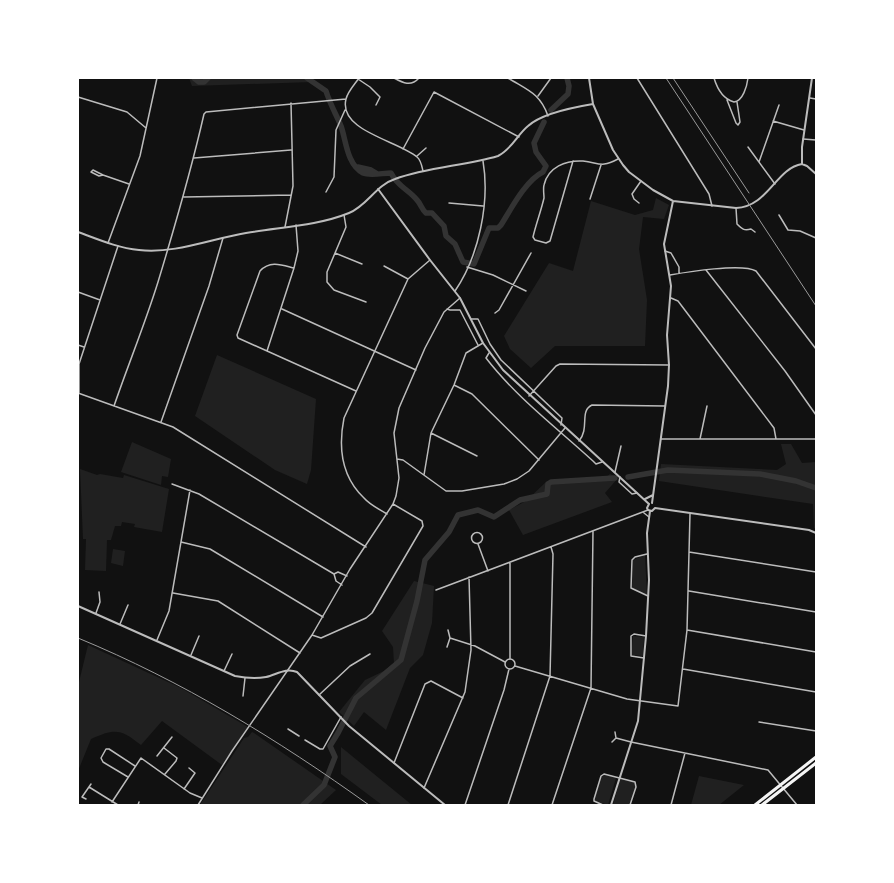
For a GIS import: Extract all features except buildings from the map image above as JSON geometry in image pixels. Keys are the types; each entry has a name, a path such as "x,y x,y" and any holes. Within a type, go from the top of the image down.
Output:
{"main road":[{"path":"755,805 816,757"},
{"path":"762,805 816,763"}],"street":[{"path":"108,243 140,156 157,78"},
{"path":"394,78 411,84 419,78"},
{"path":"508,78 538,96 544,104 548,116"},
{"path":"538,96 551,78"},
{"path":"589,78 593,104 618,159 641,181 673,201 712,206 736,208 745,207 758,200 794,166 802,164 807,166 816,174"},
{"path":"637,78 709,194 712,206"},
{"path":"714,78 716,84 726,98 738,125 740,122 737,102 747,85 748,78"},
{"path":"802,164 804,131 812,78"},
{"path":"326,192 334,177 336,130 345,109 346,98 359,79 370,87 380,98 376,105"},
{"path":"403,149 434,92 519,137"},
{"path":"78,97 127,112 146,128"},
{"path":"114,406 158,282 166,250 184,197 204,114 206,112 346,98"},
{"path":"726,98 729,101 737,102"},
{"path":"810,98 816,99"},
{"path":"285,227 293,186 291,103"},
{"path":"78,232 118,246 139,250 166,250 344,215 357,209 378,189 396,178 423,171 482,160 505,152 528,126 537,120 593,104"},
{"path":"759,162 779,105"},
{"path":"345,109 352,122 416,156 423,171"},
{"path":"773,121 804,131"},
{"path":"804,139 816,140"},
{"path":"748,147 775,184"},
{"path":"416,156 426,148"},
{"path":"194,158 292,150"},
{"path":"573,161 550,241 546,243 535,240 533,237 544,197 546,180 557,167 564,162 573,161 608,165 618,159"},
{"path":"455,291 468,266 478,240 485,176 482,160"},
{"path":"590,199 601,165"},
{"path":"103,175 99,176 91,172 93,170 130,184"},
{"path":"639,203 634,199 632,194 641,181"},
{"path":"378,189 460,298 483,343 502,370 602,462 650,504 654,505 655,508 809,530 816,533"},
{"path":"184,197 291,195"},
{"path":"611,805 638,721 645,658 648,597 647,533 649,511 647,508 653,495 658,469 669,365 668,335 671,298 670,275 665,251 665,236 673,201"},
{"path":"449,202 482,206"},
{"path":"736,208 737,224 742,230 746,231 751,229 755,232"},
{"path":"344,215 346,227 327,272 328,282 334,290 366,302"},
{"path":"779,215 788,230 800,231 816,238"},
{"path":"267,351 282,309 298,251 296,225"},
{"path":"161,422 209,286 223,238"},
{"path":"118,246 78,367 78,393 173,427 366,547"},
{"path":"665,251 671,253 679,267 680,273"},
{"path":"335,253 362,264"},
{"path":"495,313 499,310 531,253"},
{"path":"387,514 364,498 346,472 341,458 340,437 344,418 408,278 430,260"},
{"path":"294,268 273,263 265,266 260,271 237,335 238,338 356,391"},
{"path":"384,266 408,278"},
{"path":"468,266 493,275 526,291"},
{"path":"670,275 738,267 756,271 816,349"},
{"path":"706,270 785,371 816,415"},
{"path":"78,292 100,300"},
{"path":"198,805 324,617 347,576 393,504 399,486 394,433 399,408 425,348 447,309 460,298"},
{"path":"671,298 678,301 774,428 776,439"},
{"path":"282,309 416,370"},
{"path":"447,309 460,310 478,346"},
{"path":"471,319 478,319 501,360 562,418 561,425"},
{"path":"424,475 431,433 454,385 466,354 483,343"},
{"path":"78,345 84,347"},
{"path":"489,352 486,358 497,372 596,464 602,462"},
{"path":"530,396 556,366 560,364 669,365"},
{"path":"454,385 472,394 539,460"},
{"path":"579,441 585,434 585,411 592,405 665,406"},
{"path":"700,439 707,406"},
{"path":"397,459 403,460 446,491 462,491 504,484 529,471 565,428"},
{"path":"431,433 477,456"},
{"path":"661,439 816,439"},
{"path":"615,472 621,446"},
{"path":"620,477 619,482 632,494 638,493"},
{"path":"172,484 190,490 334,574 336,581 342,585"},
{"path":"157,640 169,611 173,593 190,490"},
{"path":"645,499 653,495"},
{"path":"312,635 321,638 366,618 372,613 424,526 422,522 393,504"},
{"path":"436,590 655,508"},
{"path":"644,513 649,517"},
{"path":"509,669 515,666 627,699 678,706 687,630 690,514"},
{"path":"552,805 591,688 593,531"},
{"path":"478,544 482,537 480,534 476,533 472,535 472,540 474,543 478,544 488,570"},
{"path":"181,542 210,549 324,617"},
{"path":"508,805 550,676 553,554 551,547"},
{"path":"689,552 816,572"},
{"path":"647,554 635,557 632,560 631,588 648,597"},
{"path":"509,562 511,568 510,659"},
{"path":"334,574 338,572 347,576"},
{"path":"424,788 464,699 472,645 469,577"},
{"path":"96,614 100,602 99,592"},
{"path":"689,592 816,612"},
{"path":"173,593 218,601 300,653"},
{"path":"120,624 128,605"},
{"path":"78,606 191,655 223,672 245,678 265,677 288,670 297,672 344,721 445,805"},
{"path":"447,647 450,638 448,630"},
{"path":"687,630 816,652"},
{"path":"645,658 631,656 631,636 634,634 646,636"},
{"path":"191,655 199,636"},
{"path":"450,638 472,645 505,662"},
{"path":"223,672 232,654"},
{"path":"319,694 350,666 370,654"},
{"path":"505,662 510,659"},
{"path":"510,659 514,661 515,666"},
{"path":"505,662 505,667 509,669"},
{"path":"465,805 504,690 509,669"},
{"path":"683,669 816,692"},
{"path":"243,696 245,678"},
{"path":"394,763 425,684 431,681 464,699"},
{"path":"305,740 322,749 327,743 341,717"},
{"path":"759,722 816,731"},
{"path":"288,729 299,736"},
{"path":"615,732 616,738"},
{"path":"157,756 172,737"},
{"path":"616,738 768,770 797,805"},
{"path":"612,742 616,738"},
{"path":"164,748 177,758 165,774"},
{"path":"128,777 103,762 101,758 106,749 109,749 135,766"},
{"path":"671,805 685,753"},
{"path":"112,802 139,759 143,758 184,789 202,798"},
{"path":"184,789 195,773 189,768"},
{"path":"603,805 594,802 594,799 600,776 604,774 636,784 630,805"},
{"path":"86,799 82,797 91,784"},
{"path":"89,787 118,805"}],"shaded area":[{"path":"189,78 307,78 312,82 192,86"},
{"path":"656,198 669,205 664,219 643,217 639,249 647,300 645,346 555,346 531,368 510,349 504,336 549,263 573,271 591,201 635,215 653,210"},
{"path":"217,355 316,399 311,470 307,484 275,470 195,416"},
{"path":"132,442 171,459 168,477 162,476 161,485 121,472"},
{"path":"781,444 791,444 802,463 816,462 816,529 814,528 813,504 659,481 661,464 777,470 786,464"},
{"path":"80,469 97,475 100,474 123,478 124,475 169,489 162,532 134,527 135,524 122,522 121,526 115,526 111,540 107,540 106,571 85,570 86,539 83,539"},
{"path":"610,474 618,478 605,493 612,502 523,535 509,510 526,501 547,481 603,480"},
{"path":"113,549 125,551 123,566 111,563"},
{"path":"645,555 647,595 632,589 633,560"},
{"path":"414,581 434,586 432,623 423,655 410,668 386,730 364,712 354,726 339,712 365,680 384,671 394,663 393,647 382,631"},
{"path":"633,636 644,637 643,656 631,655"},
{"path":"88,645 181,688 248,727 222,765 162,721 141,745 123,733 118,732 106,733 91,739 78,771 78,686"},
{"path":"252,732 336,790 320,805 200,805 244,738 248,737"},
{"path":"341,747 412,805 382,805 341,774"},
{"path":"603,774 616,778 608,805 594,801 601,776"},
{"path":"699,776 744,785 719,805 691,805"},
{"path":"620,779 635,782 636,787 630,805 613,805"}],"waterway":[{"path":"194,78 199,82 204,82 208,78"},
{"path":"307,78 326,91 341,126 350,158 358,169 363,173 369,174 391,173 397,182 414,196 425,212 432,213 444,226 446,236 455,244 463,262 474,264 489,228 498,228 501,225 525,188 531,181 543,172 546,166 536,152 534,143 544,122"},
{"path":"551,110 568,94 569,86 567,78"},
{"path":"358,167 371,170 376,173"},
{"path":"628,477 668,470 760,474 796,481 816,488"},
{"path":"303,805 324,785 335,757 330,746 356,698 401,660 417,601 425,560 449,532 458,515 478,510 494,517 520,500 547,494 548,484 551,482 615,478"}],"railway":[{"path":"666,78 816,306"},
{"path":"673,78 749,193"},
{"path":"78,638 117,655 192,692 264,734 369,805"}]}
